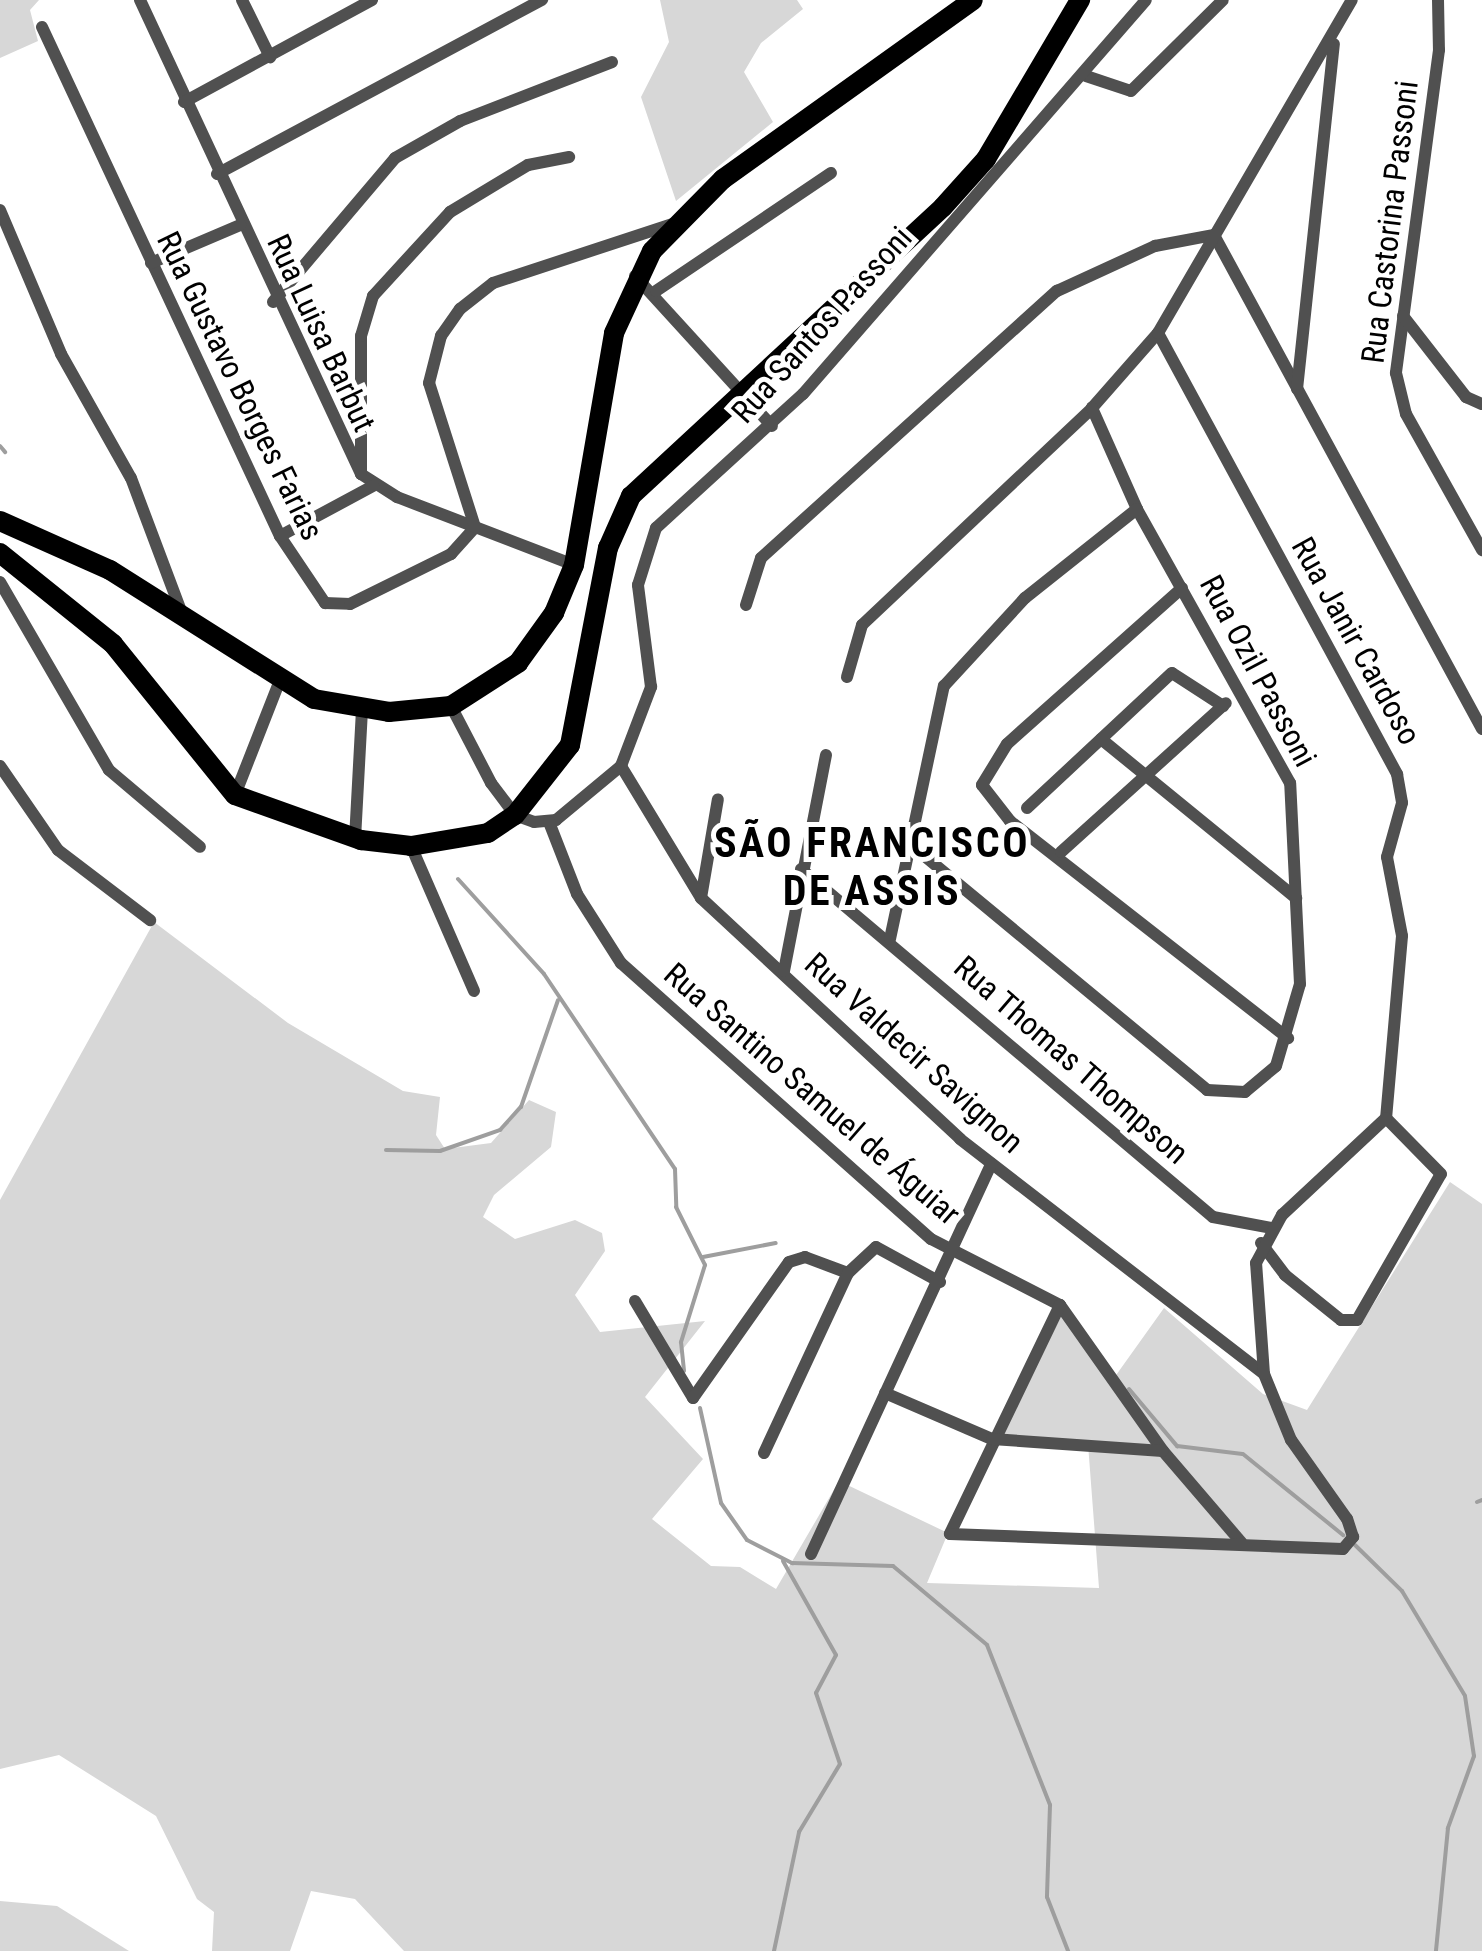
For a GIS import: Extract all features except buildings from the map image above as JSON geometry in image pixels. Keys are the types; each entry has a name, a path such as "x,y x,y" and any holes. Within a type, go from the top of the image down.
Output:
{"highway":[{"path":"5,526 110,570 278,685 362,710 451,706 518,663 574,565 614,332 635,276 677,222 810,113 974,0"},
{"path":"0,554 113,644 235,795 356,839 411,846 488,833 516,814 570,745 583,710 608,548 631,496 738,390 892,256 986,159 1080,0"}],"street":[{"name":"Rua Luisa Barbut","path":"140,0 274,302 360,474 373,486 574,565"},
{"path":"242,0 270,57"},
{"path":"184,102 270,57 351,5 372,0"},
{"path":"218,174 542,0"},
{"name":"Rua Santos Passoni","path":"621,766 650,687 642,548 772,426 1086,76 1146,0"},
{"path":"1086,76 1131,91 1223,0"},
{"path":"847,677 862,625 1092,408 1158,332 1334,43 1352,0"},
{"name":"Rua Castorina Passoni","path":"1438,0 1440,50 1396,373 1406,414 1482,550"},
{"name":"Rua Gustavo Borges Farias","path":"42,27 280,536 311,594 337,606 451,554 474,528"},
{"path":"1297,389 1334,43"},
{"path":"274,302 395,158 460,121 612,62"},
{"path":"360,474 360,336 373,296 450,212 528,166 569,156"},
{"path":"656,291 831,173"},
{"path":"0,210 61,354 131,478 184,622"},
{"path":"474,528 430,404 441,336 493,283 677,222"},
{"path":"151,263 240,226"},
{"path":"1214,235 1482,729"},
{"path":"746,605 761,558 1057,292 1155,246 1214,235"},
{"path":"635,276 656,291 772,426"},
{"path":"1403,316 1448,378 1482,404"},
{"name":"Rua Janir Cardoso","path":"1158,332 1401,788 1388,857 1402,936 1386,1118"},
{"name":"Rua Ozil Passoni","path":"1092,408 1137,509 1236,694 1290,783 1300,984 1288,1038"},
{"path":"280,536 373,486"},
{"path":"890,938 944,686 1025,598 1137,509"},
{"path":"0,582 108,770 200,846"},
{"path":"910,844 1207,1090 1245,1092 1276,1066 1288,1038 1061,852 998,811 982,775 1182,588"},
{"path":"1028,808 1172,673 1223,706"},
{"path":"235,795 278,685"},
{"path":"1061,852 1236,694"},
{"path":"451,706 516,814 549,822 621,766"},
{"path":"356,839 362,710"},
{"path":"1100,740 1296,898"},
{"path":"784,971 800,869 826,755"},
{"path":"0,766 58,850 150,920"},
{"name":"Rua Valdecir Savignon","path":"621,766 701,898 991,1164 1264,1374"},
{"path":"701,898 718,799"},
{"name":"Rua Santino Samuel de Águiar","path":"549,822 577,894 621,962 954,1255 1060,1305 1163,1451 1241,1542"},
{"path":"411,846 474,991"},
{"name":"Rua Thomas Thompson","path":"800,869 890,938 1213,1217 1271,1228"},
{"path":"1060,1305 948,1526 957,1539 1351,1543 1348,1519 1291,1440 1264,1374 1253,1299 1262,1243 1271,1228 1386,1118 1441,1174 1356,1320 1342,1320 1285,1276 1262,1243"},
{"path":"811,1554 885,1392 954,1255 991,1164"},
{"path":"764,1454 848,1274 876,1247 940,1282"},
{"path":"634,1301 690,1397 700,1395 784,1266 805,1258 848,1274"},
{"path":"885,1392 992,1438 1163,1451"}],"shaded area":[{"path":"0,0 39,0 30,10 38,41 0,58"},
{"path":"660,0 797,0 803,9 761,43 744,72 773,122 676,201 641,97 669,42"},
{"path":"154,922 288,1023 403,1091 440,1097 436,1135 445,1149 491,1143 529,1100 556,1112 551,1147 494,1195 483,1217 515,1239 575,1220 602,1233 605,1251 575,1295 600,1332 705,1321 645,1397 703,1459 652,1519 711,1566 740,1567 776,1589 839,1481 948,1533 927,1583 1099,1588 1088,1444 1001,1439 1061,1316 1114,1378 1164,1308 1263,1394 1307,1410 1450,1182 1482,1204 1482,1951 404,1951 355,1899 311,1891 290,1951 212,1951 214,1912 197,1899 156,1816 59,1755 0,1769 0,1200"},
{"path":"0,1901 57,1906 129,1951 0,1951"}],"waterway":[{"path":"0,446 5,452"},
{"path":"458,879 544,974 675,1169 676,1207 705,1265 681,1342 684,1371"},
{"path":"386,1150 440,1151 500,1130 521,1107 558,1000"},
{"path":"703,1257 776,1243"},
{"path":"1129,1389 1177,1446 1243,1454 1343,1535"},
{"path":"700,1408 721,1503 747,1540 792,1563 893,1566 987,1645 1050,1805 1047,1897 1068,1951"},
{"path":"1477,1502 1482,1500"},
{"path":"1355,1545 1402,1591 1465,1696 1474,1756 1448,1828 1436,1951"},
{"path":"774,1951 799,1832 840,1764 816,1693 836,1655 783,1561"}],"district":[{"name":"SÃO FRANCISCO DE ASSIS","path":"872,867"}]}
